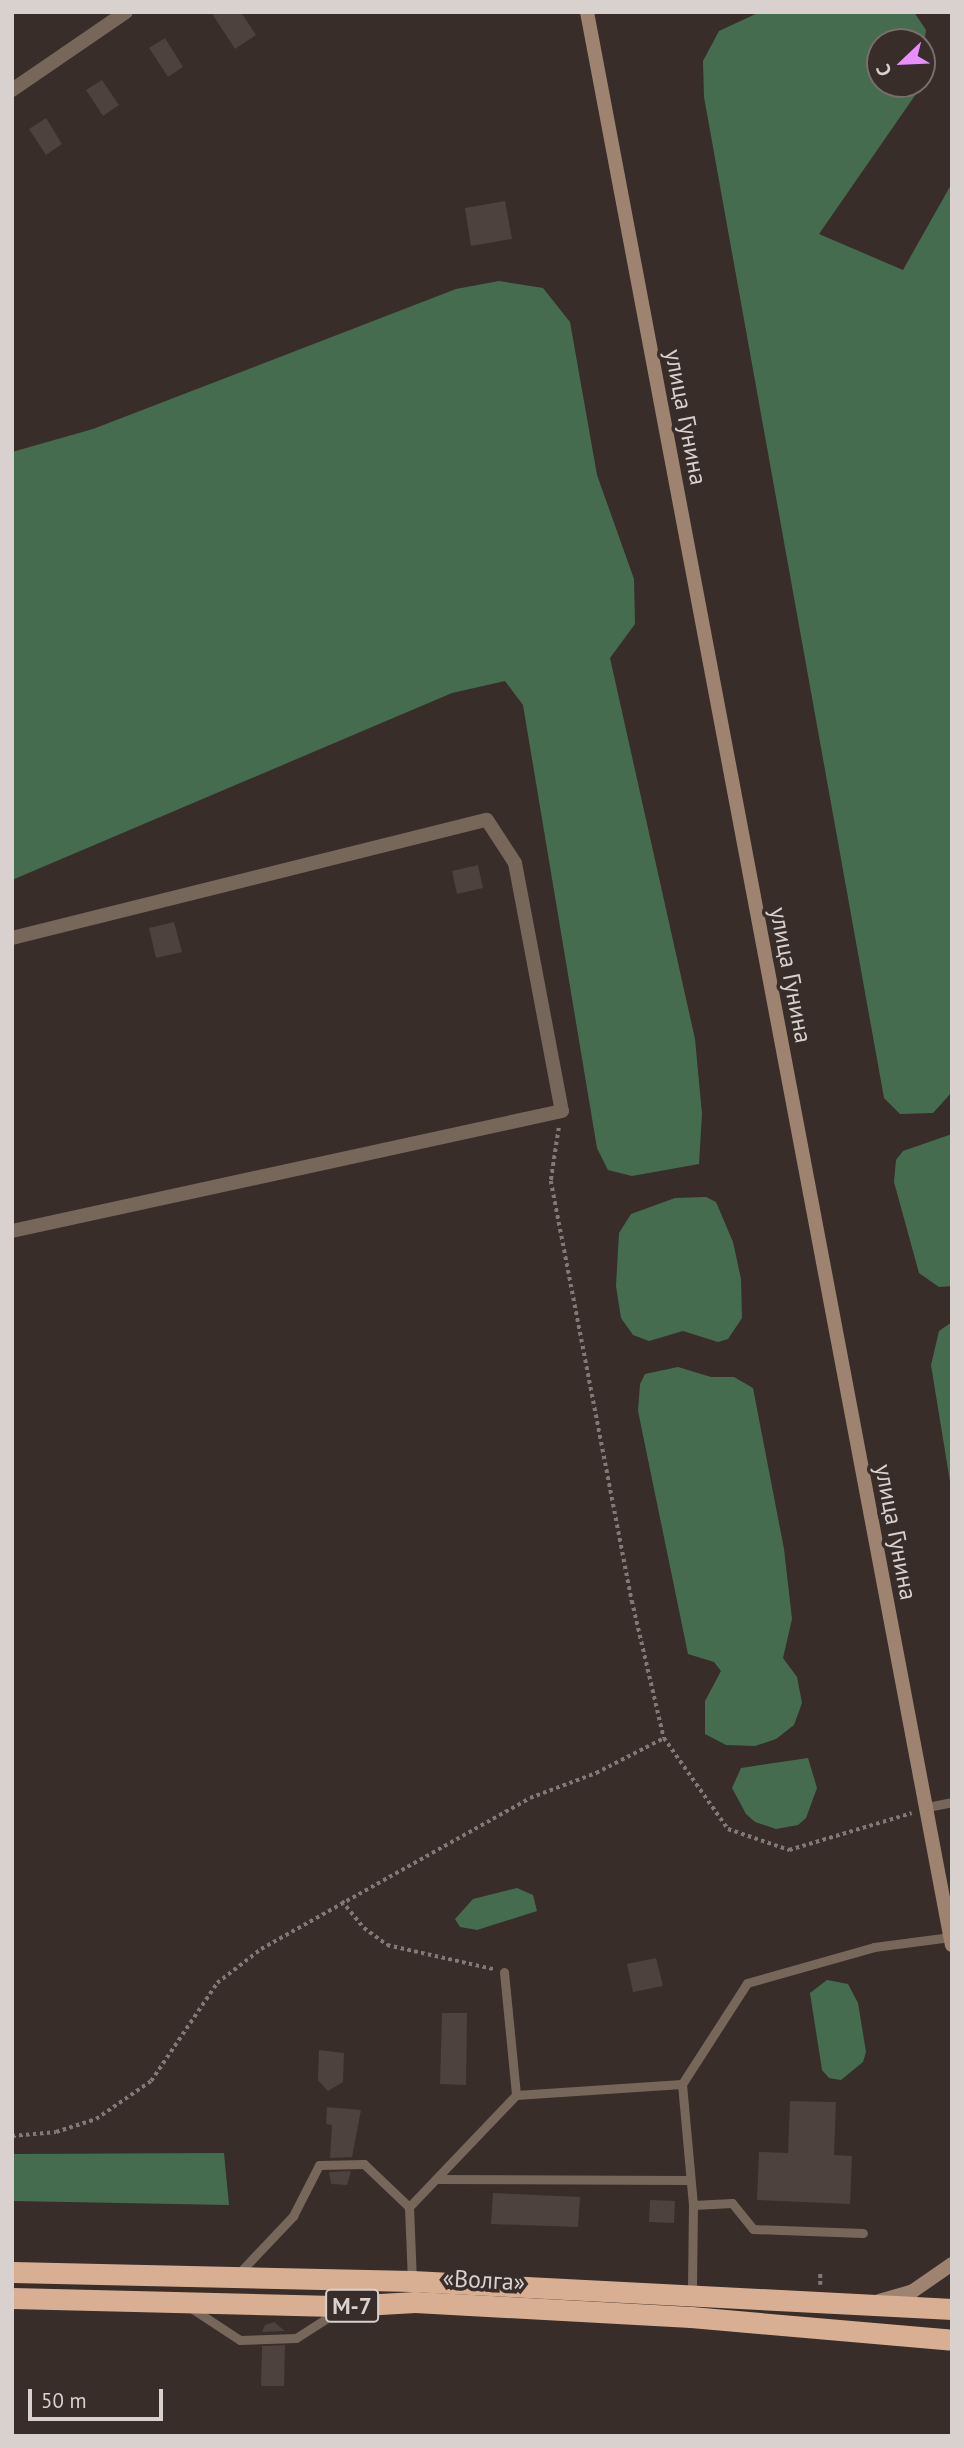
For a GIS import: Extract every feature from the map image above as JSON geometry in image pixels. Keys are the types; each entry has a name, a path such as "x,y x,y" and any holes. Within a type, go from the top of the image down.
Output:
{"highway":[{"name":"«Волга»","path":"12,2272 412,2281 692,2292 952,2309"},
{"name":"«Волга»","path":"12,2298 345,2306 415,2302 677,2316 952,2340"}],"main road":[{"name":"улица Гунина","path":"587,12 951,1941"},
{"path":"874,2302 913,2291 952,2264"}],"street":[{"path":"12,90 126,12"},
{"path":"12,938 487,820 516,863 562,1111 12,1231"}],"lane":[{"path":"927,1807 952,1802"},
{"path":"692,2292 693,2205 688,2180 682,2084 747,1983 874,1947 951,1941"},
{"path":"504,1972 516,2095"},
{"path":"409,2207 516,2095 682,2084"},
{"path":"235,2276 293,2216 319,2165 364,2164 409,2207 412,2281"},
{"path":"436,2179 688,2180"},
{"path":"693,2205 732,2203 753,2228 863,2233"},
{"path":"178,2300 240,2340 296,2338 345,2306"}],"path":[{"path":"562,1111 551,1181 632,1601 664,1738 728,1829 789,1850 927,1807"},
{"path":"12,2136 56,2132 96,2119 151,2081 217,1983 261,1949 341,1900 530,1798 596,1773 664,1738"},
{"path":"341,1900 364,1928 387,1945 504,1972"}],"green space":[{"path":"760,12 914,12 925,28 866,28 866,98 913,98 819,234 903,270 952,183 952,1092 933,1113 900,1114 884,1098 704,97 703,61 719,31"},
{"path":"499,281 543,288 570,322 597,475 634,579 635,624 610,658 695,1039 702,1114 699,1164 632,1176 608,1170 597,1148 523,705 505,681 452,693 12,880 12,452 93,429 456,289"},
{"path":"952,1134 952,1286 939,1287 919,1273 894,1182 896,1160 903,1151"},
{"path":"706,1197 716,1202 733,1242 741,1279 742,1318 728,1339 718,1342 683,1331 649,1341 633,1335 621,1318 616,1286 619,1233 631,1214 675,1198"},
{"path":"952,1322 952,1494 931,1365 939,1331"},
{"path":"678,1367 711,1377 734,1377 753,1388 784,1549 792,1619 783,1658 797,1677 802,1703 794,1725 776,1739 755,1746 726,1745 705,1734 705,1701 721,1671 714,1662 688,1654 638,1411 640,1384 645,1374"},
{"path":"808,1758 817,1788 806,1818 798,1825 776,1829 755,1822 746,1814 732,1788 741,1768"},
{"path":"517,1888 533,1895 537,1911 477,1930 460,1927 455,1919 473,1899"},
{"path":"827,1980 848,1984 858,2003 866,2052 863,2062 841,2080 829,2078 822,2070 810,1993"},
{"path":"224,2153 229,2205 12,2201 12,2154"}],"building":[{"path":"211,12 241,12 256,35 235,49"},
{"path":"165,38 183,67 168,77 149,48"},
{"path":"102,80 119,105 103,116 86,90"},
{"path":"46,118 62,144 46,155 29,129"},
{"path":"505,201 512,239 471,246 465,208"},
{"path":"478,865 483,888 457,894 452,871"},
{"path":"174,922 182,952 156,958 149,928"},
{"path":"656,1958 663,1986 633,1992 627,1964"},
{"path":"442,2013 467,2013 466,2085 440,2084"},
{"path":"319,2050 344,2053 343,2082 328,2091 318,2080"},
{"path":"790,2101 836,2102 834,2155 852,2156 850,2204 757,2200 759,2152 788,2153"},
{"path":"327,2107 361,2110 352,2157 330,2158 332,2125 326,2124"},
{"path":"351,2171 347,2185 331,2184 329,2172"},
{"path":"493,2193 580,2197 578,2227 491,2224"},
{"path":"650,2200 675,2201 674,2223 649,2222"},
{"path":"274,2322 285,2331 262,2332 265,2325"},
{"path":"285,2345 284,2386 261,2386 262,2346"}]}
